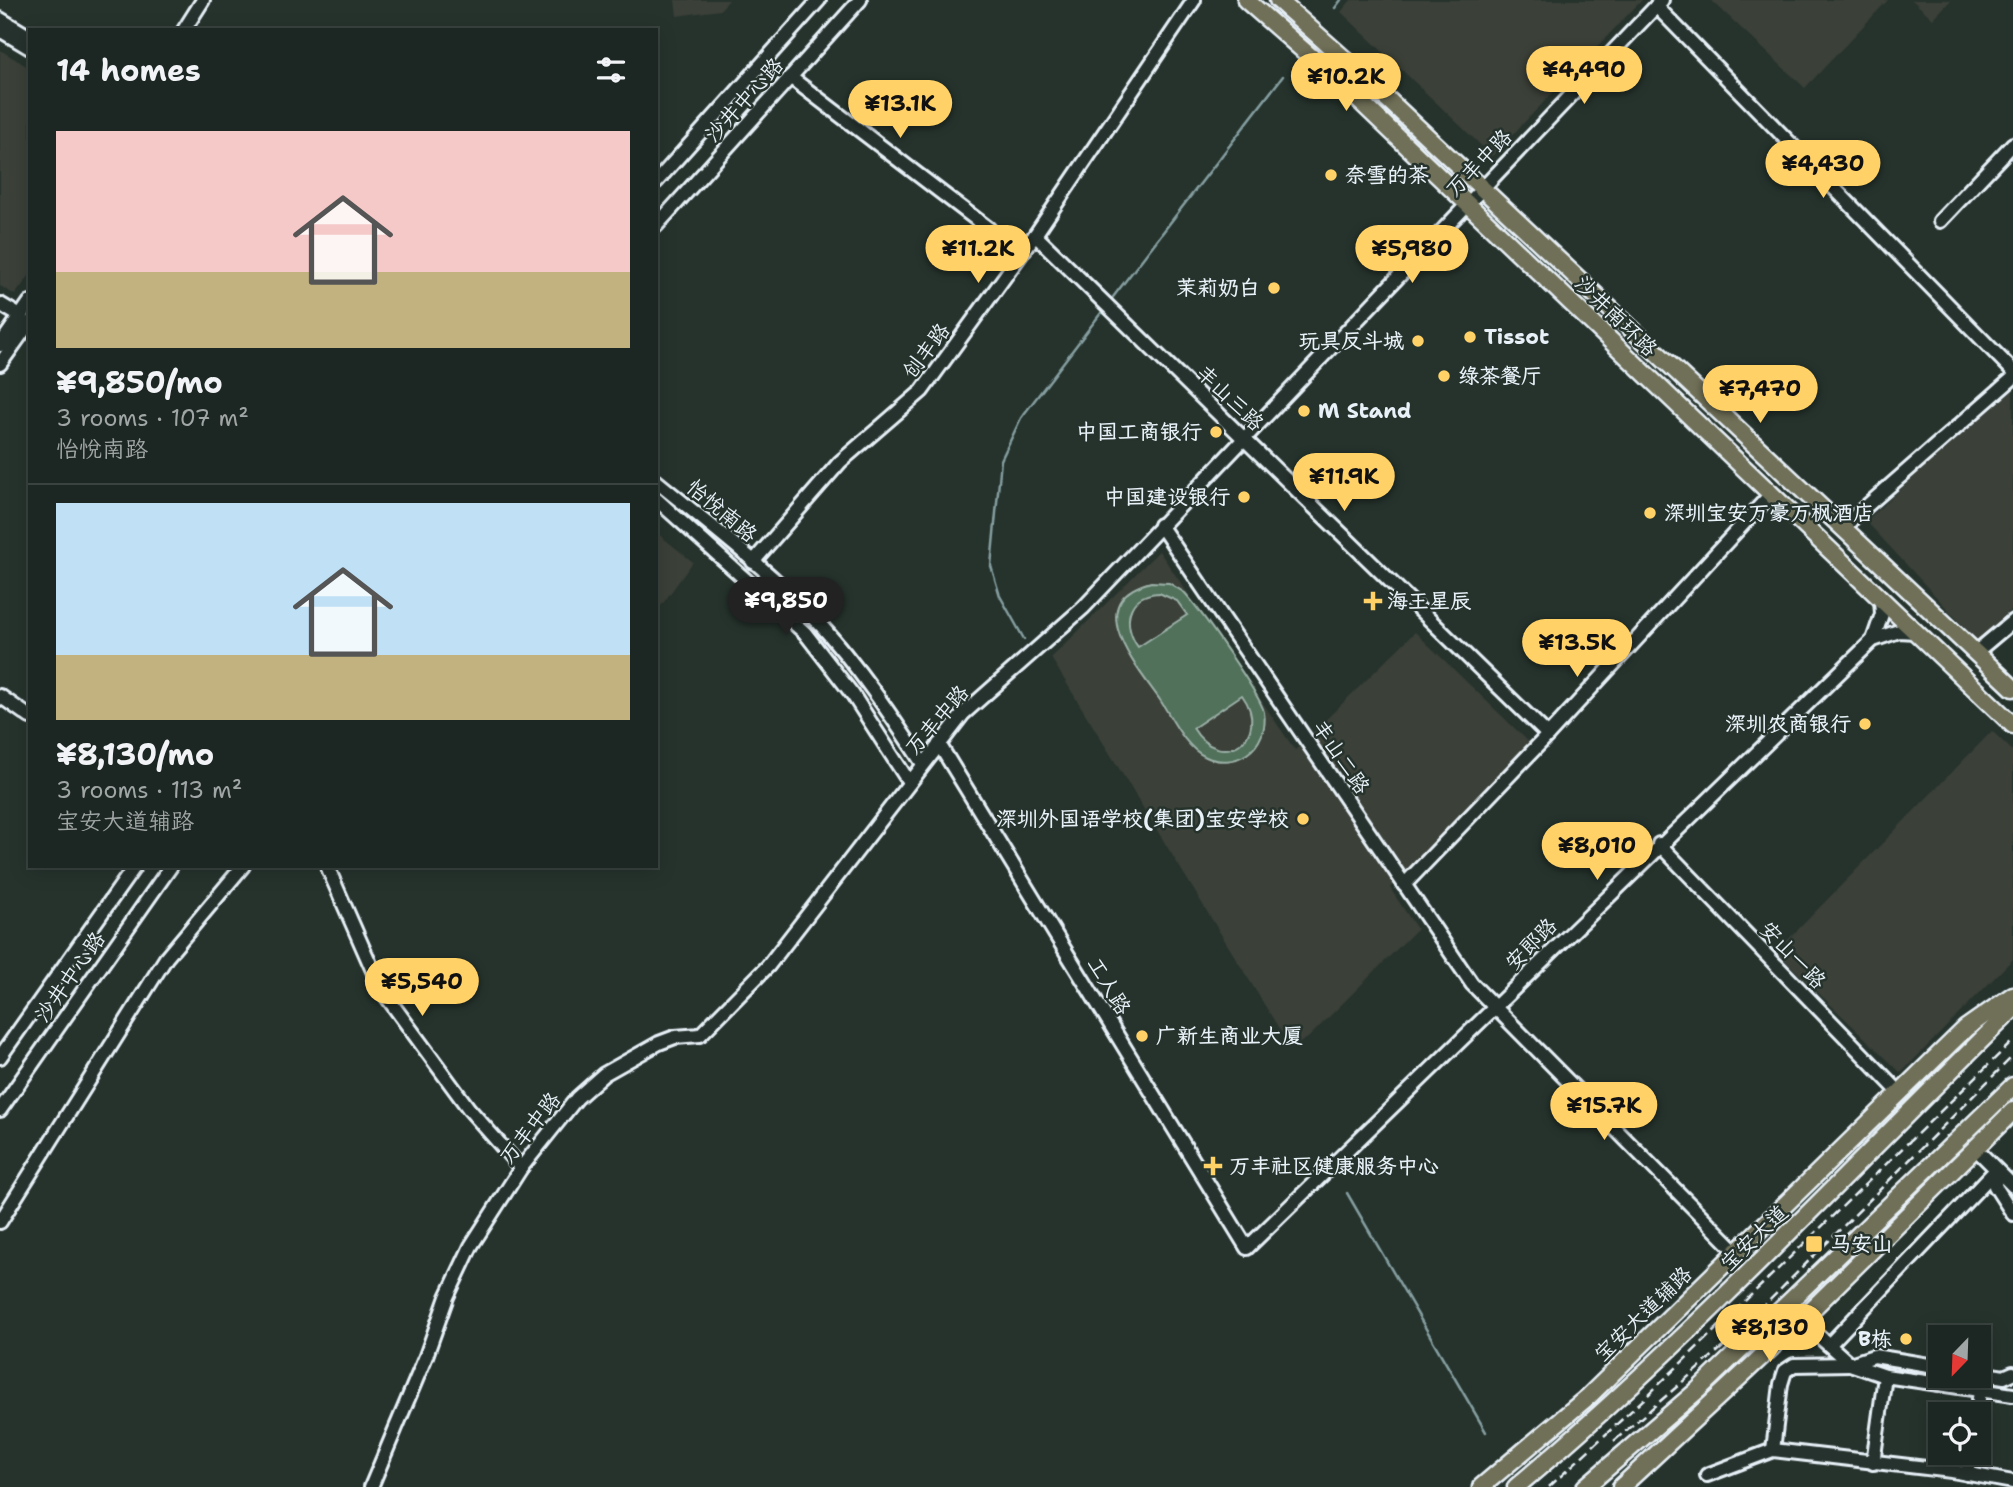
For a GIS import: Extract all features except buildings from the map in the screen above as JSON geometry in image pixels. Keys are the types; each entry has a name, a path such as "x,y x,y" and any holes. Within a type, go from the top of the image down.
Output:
{"main road":[{"name":"沙井南环路","path":"1246,0 1322,65 2013,725"},
{"name":"沙井南环路","path":"1278,0 1482,188 2013,688"},
{"name":"宝安大道辅路","path":"1482,1487 1589,1396 1966,1028 2013,995"},
{"name":"宝安大道","path":"1516,1487 1633,1385 1766,1257 2013,1009"},
{"path":"1585,1487 1698,1390 2013,1086"},
{"path":"1621,1487 1801,1320 2013,1111"},
{"path":"1530,1446 1633,1385"}],"street":[{"path":"185,28 203,0"},
{"name":"沙井中心路","path":"658,224 860,0"},
{"name":"创丰路","path":"753,562 840,462 922,391 1035,235 1195,0"},
{"name":"沙井中心路","path":"658,180 816,1"},
{"path":"1659,3 2013,371"},
{"name":"万丰中路","path":"371,1487 426,1356 447,1297 471,1246 521,1168 577,1098 604,1074 659,1043 675,1037 700,1035 768,966 972,703 1083,608 1659,3"},
{"path":"0,19 28,36"},
{"path":"0,30 28,47"},
{"path":"790,77 989,229"},
{"path":"1940,221 2013,144"},
{"name":"丰山三路","path":"1035,235 1548,735"},
{"path":"0,304 25,319"},
{"path":"0,345 25,319"},
{"path":"0,364 25,319"},
{"path":"1844,529 2013,379"},
{"name":"怡悦南路","path":"658,483 753,562 817,622 867,681 923,764"},
{"path":"1404,885 1548,735 1771,494"},
{"name":"怡悦南路","path":"658,501 805,633 853,695 909,782"},
{"name":"丰山二路","path":"1160,525 1472,984 1738,1253"},
{"path":"1873,640 1882,614 1881,599"},
{"path":"1975,653 2013,621"},
{"name":"安郎路","path":"1247,1248 1659,844 1873,640 1899,631 1916,632"},
{"path":"0,696 28,716"},
{"name":"工人路","path":"939,744 1247,1248"},
{"name":"安山一路","path":"1659,844 1900,1093"},
{"name":"沙井中心路","path":"0,1057 134,868"},
{"name":"沙井中心路","path":"0,1110 170,868"},
{"path":"0,1222 166,958 241,868"},
{"path":"328,868 381,989 469,1109 521,1168"},
{"path":"1975,1148 2013,1186"},
{"path":"1996,1170 1995,1186 2013,1214"},
{"path":"1829,1345 1996,1170"},
{"path":"1801,1320 1850,1364 1885,1376 2013,1395"},
{"path":"1773,1450 1785,1371 1794,1365 1850,1364 1874,1356 1928,1365"},
{"path":"1992,1375 2004,1377 2013,1373"},
{"path":"1873,1463 1885,1376"},
{"path":"1979,1402 1980,1391"},
{"path":"1707,1475 1773,1450 2013,1482"},
{"path":"1968,1474 1969,1465"}],"shaded area":[{"path":"675,0 729,0 720,10 677,16"},
{"path":"1351,0 1642,0 1492,156 1341,12"},
{"path":"1711,0 1888,0 1805,88"},
{"path":"1912,0 1951,0 1933,19"},
{"path":"0,50 28,67 28,278 15,295 0,286"},
{"path":"2013,385 2013,608 1977,641 1866,521"},
{"path":"658,534 693,562 658,610"},
{"name":"深圳外国语学校(集团)宝安学校","path":"1159,551 1295,750 1415,632 1530,743 1390,888 1417,929 1308,1038 1291,1048 1051,658"},
{"path":"1992,731 2013,751 2013,959 1901,1073 1776,952"}],"green space":[{"path":"1151,582 1169,583 1185,593 1216,633 1252,688 1264,712 1261,736 1256,746 1247,754 1232,760 1211,759 1198,753 1180,732 1128,653 1120,636 1116,619 1119,604 1130,591","holes":["1159,593 1177,601 1187,615 1138,647 1130,629 1130,612 1140,599","1242,695 1250,711 1251,725 1247,736 1229,749 1216,748 1204,741 1193,728"]}],"waterway":[{"path":"1335,8 1341,0"},
{"path":"1110,301 1283,76"},
{"path":"1024,639 1000,596 991,566 1001,460 1021,418 1104,309"},
{"path":"1347,1193 1486,1432"}],"railway":[{"path":"1549,1487 1645,1398 2013,1041"},
{"path":"1614,1441 1724,1346 2013,1056"}],"place":[{"name":"奈雪的茶","path":"1331,175"},
{"name":"茉莉奶白","path":"1274,288"},
{"name":"Tissot","path":"1470,337"},
{"name":"玩具反斗城","path":"1418,341"},
{"name":"绿茶餐厅","path":"1444,376"},
{"name":"M Stand","path":"1304,411"},
{"name":"中国工商银行","path":"1216,432"},
{"name":"中国建设银行","path":"1244,497"},
{"name":"深圳宝安万豪万枫酒店","path":"1650,513"},
{"name":"海王星辰","path":"1373,601"},
{"name":"深圳农商银行","path":"1865,724"},
{"name":"深圳外国语学校(集团)宝安学校","path":"1303,819"},
{"name":"广新生商业大厦","path":"1142,1036"},
{"name":"万丰社区健康服务中心","path":"1213,1166"},
{"name":"马安山","path":"1814,1244"},
{"name":"B栋","path":"1906,1339"}]}
